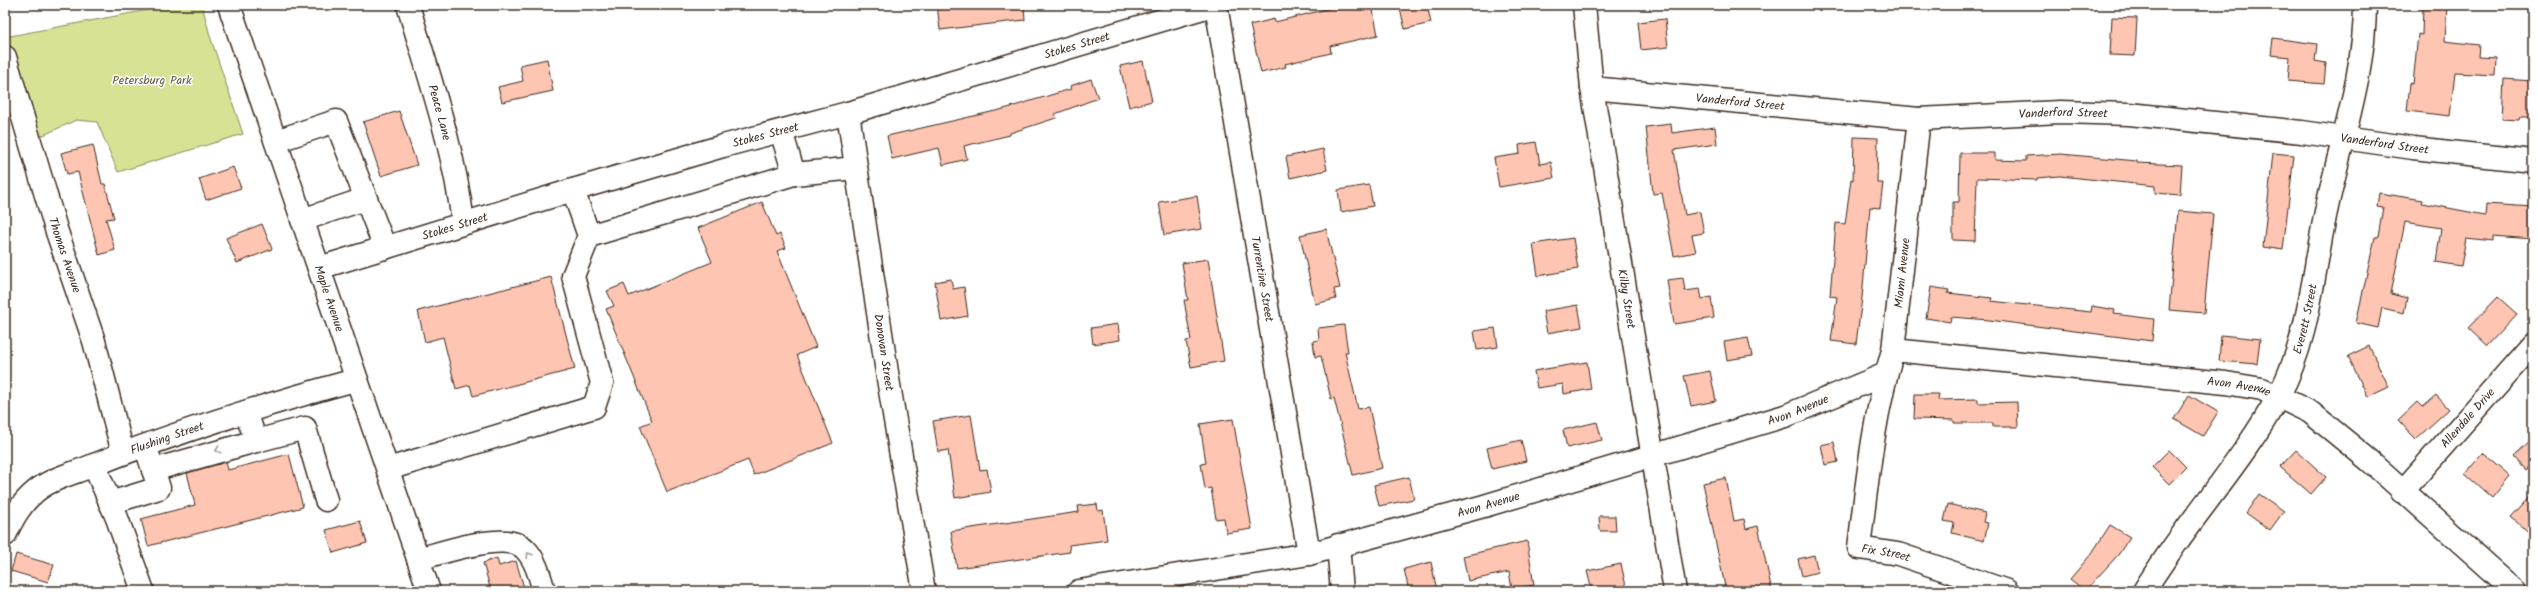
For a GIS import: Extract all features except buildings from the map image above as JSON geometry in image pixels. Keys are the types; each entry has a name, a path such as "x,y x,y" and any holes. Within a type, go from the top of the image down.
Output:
{"street":[{"name":"Maple Avenue","path":"229,5 319,268 355,380 388,469 428,591"},
{"name":"Peace Lane","path":"408,5 427,62 449,143 459,191 463,222"},
{"name":"Stokes Street","path":"319,268 463,222 848,113 1214,5"},
{"name":"Turrentine Street","path":"1214,5 1309,554"},
{"name":"Kilby Street","path":"1584,5 1592,88 1675,591"},
{"name":"Everett Street","path":"2144,591 2189,524 2238,460 2279,396 2297,358 2356,76 2365,5"},
{"name":"Thomas Avenue","path":"5,57 56,229 94,341 123,453"},
{"name":"Vanderford Street","path":"1592,88 1919,119 2101,112 2302,132 2342,139 2533,161"},
{"name":"Donovan Street","path":"848,113 888,379 924,591"},
{"name":"Miami Avenue","path":"1877,426 1886,374 1893,350 1919,119"},
{"path":"276,141 336,121 385,248"},
{"path":"781,131 794,174"},
{"path":"589,236 794,174 856,168"},
{"path":"388,469 594,407 602,383 573,276 589,236 573,190"},
{"path":"302,220 365,199"},
{"name":"Allendale Drive","path":"2402,492 2533,344"},
{"name":"Avon Avenue","path":"1893,350 2226,383 2262,389 2310,412 2370,461 2402,492 2515,591"},
{"name":"Avon Avenue","path":"1079,591 1309,554 1484,506 1785,416 1886,374"},
{"name":"Flushing Street","path":"5,535 23,503 37,490 53,481 123,453 246,412 355,380"},
{"path":"246,412 256,441"},
{"name":"Fix Street","path":"1877,426 1859,548 1898,554 2007,591"},
{"path":"153,470 305,428 326,500"},
{"path":"110,503 159,488 145,446"},
{"path":"94,465 143,591"},
{"path":"418,560 466,546 505,541 525,548 537,567 544,591"},
{"path":"1338,545 1342,591"}],"green space":[{"name":"Petersburg Park","path":"174,5 202,5 210,36 243,134 118,172 97,122 76,120 33,140 5,37"}]}
